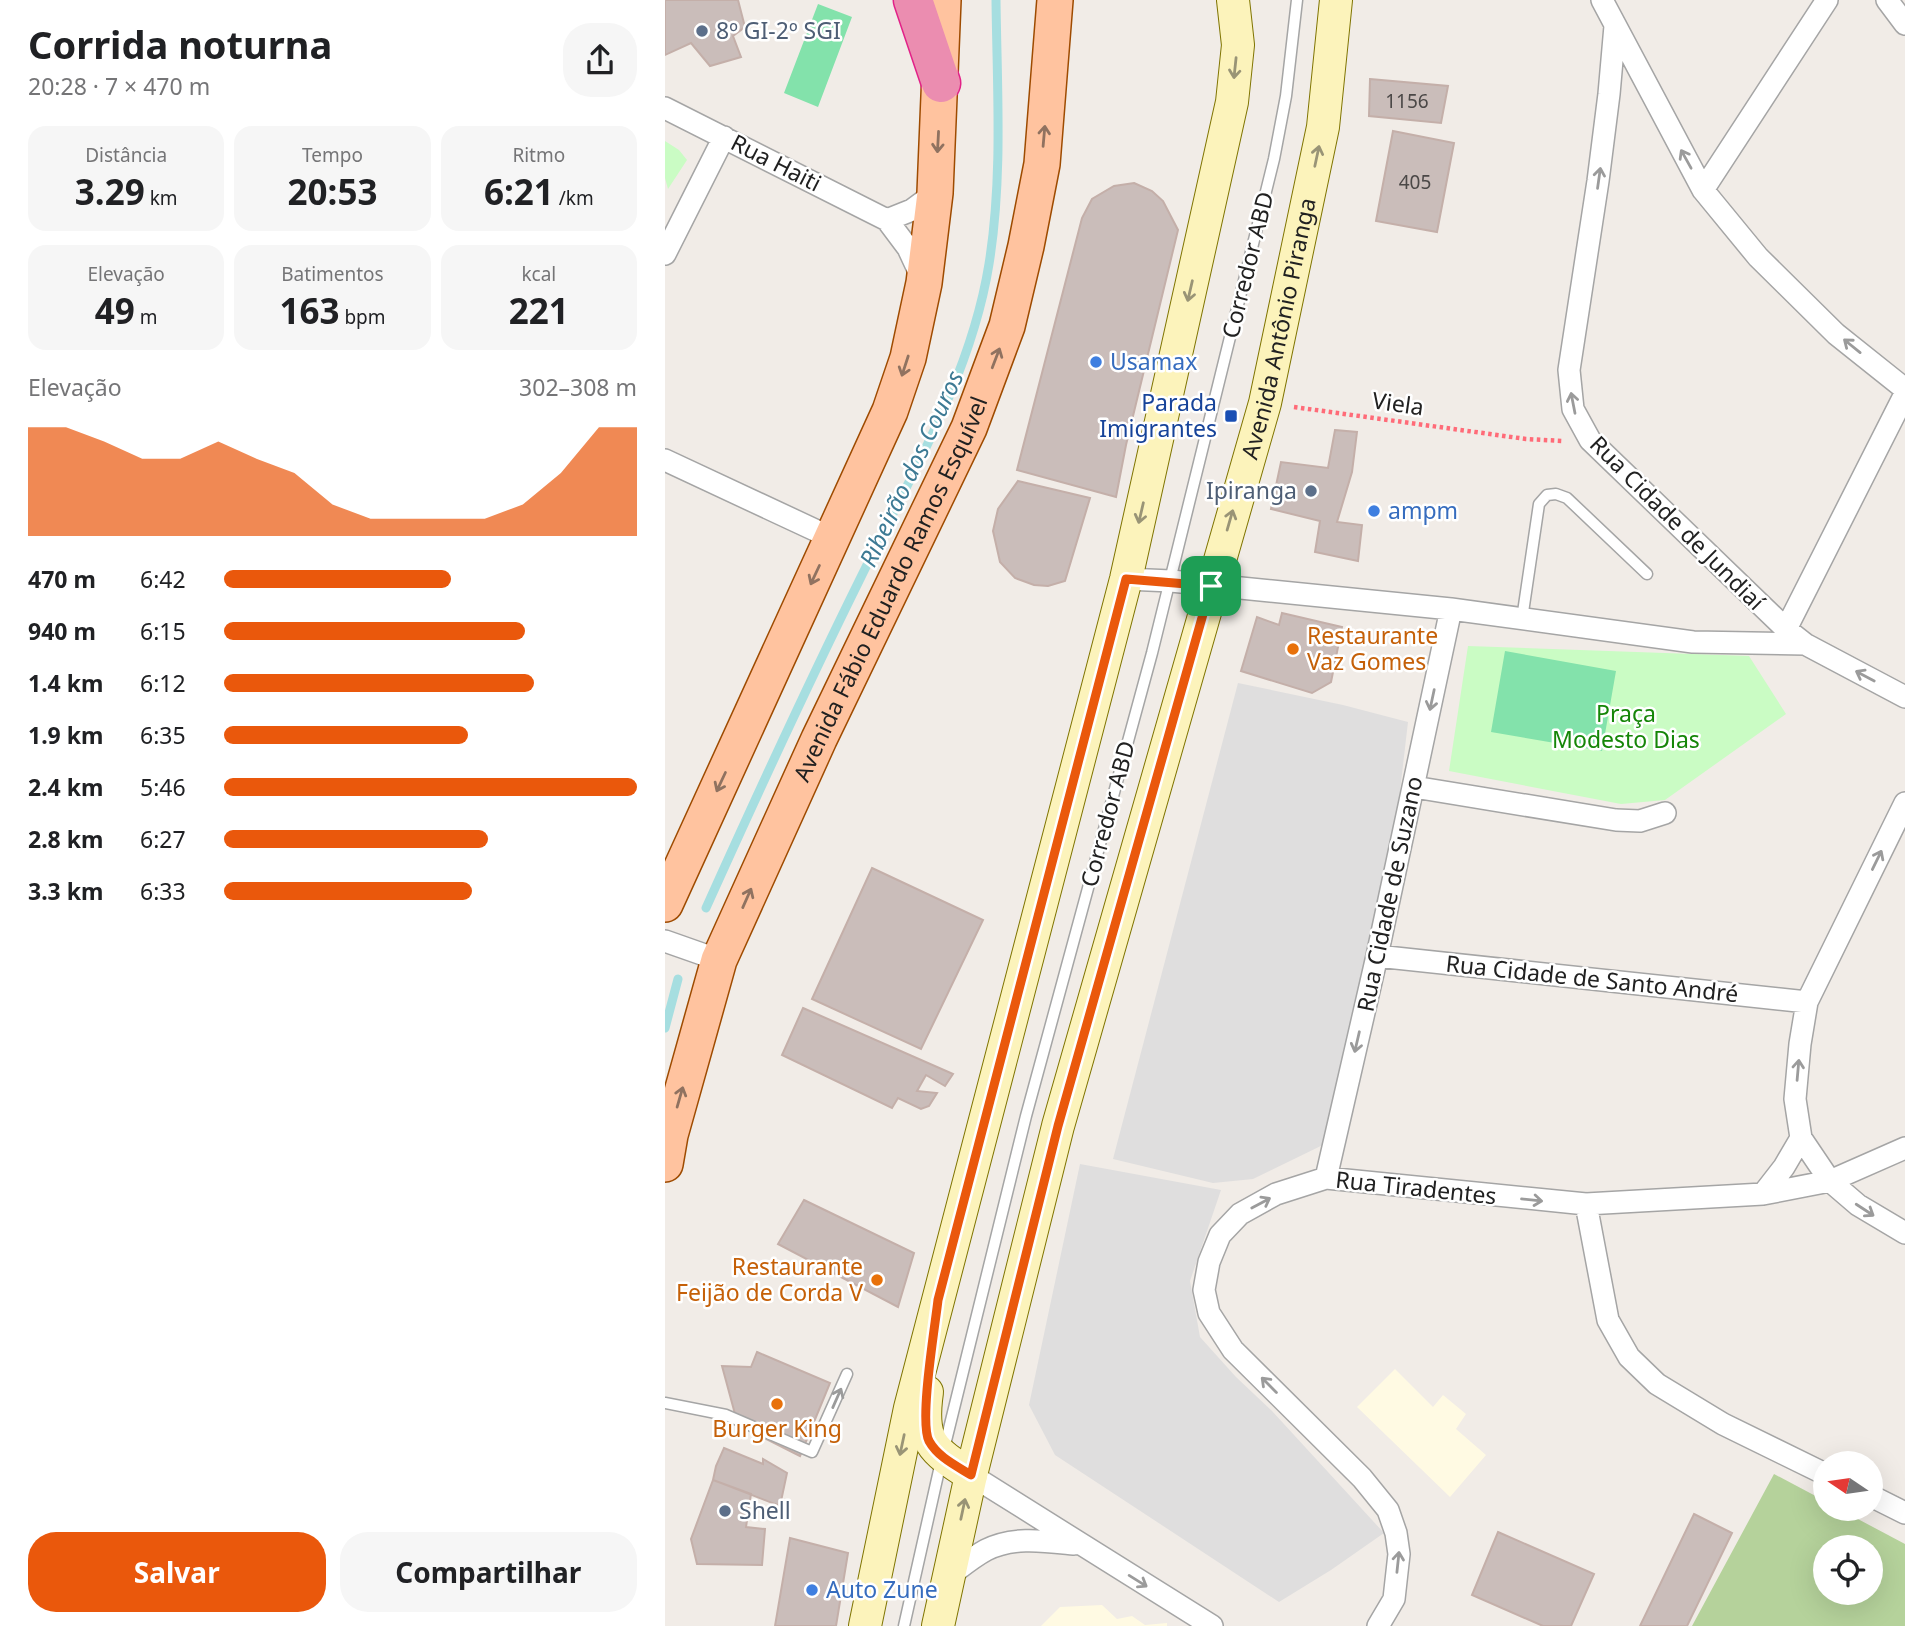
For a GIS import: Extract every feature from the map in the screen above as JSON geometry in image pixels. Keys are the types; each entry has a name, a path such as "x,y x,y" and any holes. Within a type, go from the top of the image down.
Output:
{"highway":[{"path":"912,0 941,83"}],"main road":[{"path":"665,904 890,411 908,358 924,283 935,193 943,0"},
{"name":"Avenida Fábio Eduardo Ramos Esquível","path":"665,1164 670,1135 719,960 819,739 969,428 1007,326 1027,246 1042,164 1055,0"},
{"path":"865,1626 910,1408 1126,579 1232,102 1238,45 1233,0"},
{"name":"Avenida Antônio Piranga","path":"938,1626 971,1475 1058,1126 1265,403 1323,127 1336,0"},
{"path":"938,1300 925,1406 928,1439 941,1457 971,1475"}],"street":[{"path":"1602,0 1703,190 1758,257 1836,334 1905,391 1786,629"},
{"path":"1703,190 1827,0"},
{"path":"1887,0 1905,24"},
{"name":"Rua Cidade de Jundiaí","path":"1615,26 1598,181 1569,370 1573,409 1590,440 1786,629 1805,644 1905,697"},
{"name":"Rua Haiti","path":"665,108 887,220 908,248 924,283"},
{"path":"665,253 725,136"},
{"path":"887,220 912,210 935,193"},
{"path":"665,460 832,538"},
{"path":"1126,579 1171,581 1451,609 1693,642 1805,644"},
{"name":"Rua Cidade de Suzano","path":"1326,1178 1377,956 1451,609"},
{"path":"1414,787 1616,820 1640,821 1665,813"},
{"path":"1905,803 1807,1002 1795,1099 1801,1138 1830,1181 1858,1205 1905,1233"},
{"path":"665,941 719,960"},
{"name":"Rua Cidade de Santo André","path":"1377,956 1807,1002"},
{"path":"1763,1194 1784,1167 1801,1138"},
{"name":"Rua Tiradentes","path":"1378,1626 1394,1599 1399,1555 1396,1533 1388,1510 1362,1478 1233,1350 1209,1313 1204,1290 1209,1262 1220,1235 1240,1214 1276,1194 1326,1178 1586,1204 1763,1194 1830,1181 1905,1148"},
{"path":"1586,1204 1608,1320 1629,1357 1657,1384 1723,1424 1813,1468"},
{"path":"971,1475 1212,1626"},
{"path":"1883,1502 1905,1513"},
{"path":"949,1576 987,1550 1006,1543 1028,1540 1080,1545"}],"lane":[{"name":"Corredor ABD","path":"904,1626 941,1457 1026,1116 1171,581 1274,159 1286,96 1297,0"},
{"path":"1522,619 1539,504 1547,495 1556,494 1567,498 1647,574"},
{"path":"665,1403 726,1415 812,1452 847,1374"}],"path":[{"name":"Viela","path":"1265,403 1527,439 1564,441"}],"shaded area":[{"path":"1238,683 1408,722 1388,894 1331,1141 1253,1179 1213,1183 1113,1159"},
{"path":"1080,1164 1221,1190 1190,1281 1200,1337 1384,1533 1279,1602 1055,1455 1029,1405"},
{"path":"1395,1369 1433,1407 1443,1395 1466,1414 1456,1429 1486,1455 1450,1497 1357,1407"},
{"path":"1102,1605 1117,1619 1132,1616 1145,1625 1167,1623 1167,1626 1041,1626 1060,1607"}],"green space":[{"path":"818,4 852,17 818,107 784,93"},
{"path":"665,141 679,150 687,160 668,189 665,178"},
{"name":"Praça Modesto Dias","path":"1468,646 1749,656 1786,714 1665,800 1621,804 1449,771"},
{"path":"1505,651 1616,671 1602,751 1491,732"},
{"path":"1774,1474 1813,1495 1813,1521 1862,1521 1905,1544 1905,1626 1692,1626"}],"building":[{"name":"8º GI-2º SGI","path":"665,0 738,0 745,27 733,36 741,57 710,66 691,43 665,55"},
{"path":"1370,79 1448,86 1441,123 1369,116"},
{"path":"1393,131 1454,143 1437,232 1376,221"},
{"name":"Usamax","path":"1134,183 1152,191 1163,201 1178,230 1116,497 1017,470 1082,218 1092,199 1114,186"},
{"name":"Ipiranga","path":"1335,430 1357,432 1352,472 1337,522 1362,525 1358,561 1315,552 1320,521 1271,509 1281,462 1328,468"},
{"path":"1018,481 1090,498 1065,581 1048,586 1034,585 1015,578 1000,562 993,531 998,509"},
{"name":"Restaurante Vaz Gomes","path":"1282,613 1342,627 1331,682 1312,693 1241,671 1257,617 1279,625"},
{"path":"872,868 983,920 921,1049 812,999"},
{"path":"803,1008 953,1074 945,1086 926,1075 917,1091 937,1093 929,1106 921,1109 898,1098 892,1108 782,1055"},
{"name":"Restaurante Feijão de Corda V","path":"804,1200 914,1253 898,1307 778,1244"},
{"name":"Burger King","path":"757,1352 830,1383 800,1456 738,1425 722,1366 751,1367"},
{"path":"724,1448 763,1464 763,1459 787,1473 780,1506 713,1480"},
{"name":"Shell","path":"713,1480 751,1494 746,1527 765,1529 762,1565 697,1564 691,1539"},
{"path":"1694,1514 1732,1533 1687,1626 1640,1626"},
{"path":"1498,1532 1594,1574 1571,1626 1543,1626 1472,1595"},
{"name":"Auto Zune","path":"790,1538 848,1553 836,1626 775,1626"}],"waterway":[{"name":"Ribeirão dos Couros","path":"706,908 821,659 937,425 968,346 989,264 996,198 996,0"},
{"name":"Ribeirão dos Couros","path":"665,1028 678,979"}],"place":[{"name":"8º GI-2º SGI","path":"702,31"},
{"name":"Usamax","path":"1096,362"},
{"name":"Parada Imigrantes","path":"1231,416"},
{"name":"Ipiranga","path":"1311,491"},
{"name":"ampm","path":"1374,511"},
{"name":"Restaurante Vaz Gomes","path":"1293,649"},
{"name":"Restaurante Feijão de Corda V","path":"877,1280"},
{"name":"Burger King","path":"777,1404"},
{"name":"Shell","path":"725,1511"},
{"name":"Auto Zune","path":"812,1590"}],"route":[{"path":"1126,579 1211,586 1058,1126 971,1475 941,1457 928,1439 925,1406 938,1300 1126,579"}]}
